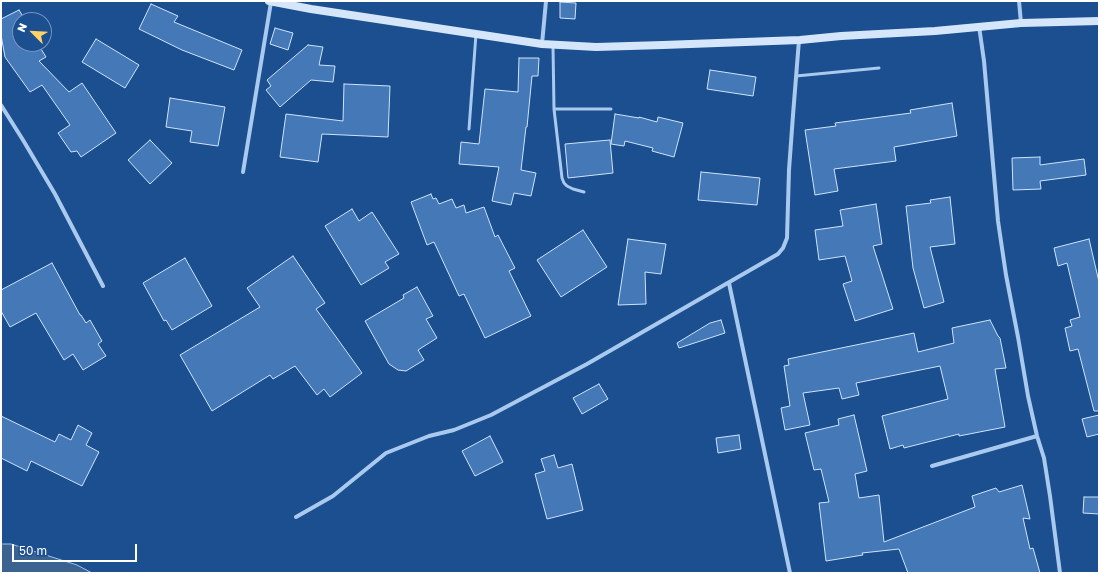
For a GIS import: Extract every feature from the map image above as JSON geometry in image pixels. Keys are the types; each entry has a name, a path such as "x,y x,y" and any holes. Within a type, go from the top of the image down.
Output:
{"street":[{"path":"243,172 270,1 311,9 542,44 596,47 800,40 1022,23 1099,21"},
{"path":"542,44 546,1"},
{"path":"1019,1 1022,23"},
{"path":"979,26 984,61 998,222 1028,396 1037,436 1044,458 1060,573"},
{"path":"296,517 333,496 386,452 430,436 454,430 490,415 587,364 778,254 786,244 787,238 789,170 800,40"},
{"path":"1,105 55,194 103,286"},
{"path":"729,282 790,573"},
{"path":"932,466 1037,436"}],"lane":[{"path":"469,129 476,34"},
{"path":"553,44 554,109 562,178 567,186 584,192"},
{"path":"796,76 879,68"},
{"path":"554,109 611,109"}],"water":[{"path":"1,544 11,544 77,565 92,573 1,573"}],"building":[{"path":"560,2 576,3 575,19 560,18"},
{"path":"151,4 178,16 174,22 242,50 234,70 182,50 139,29"},
{"path":"12,14 12,52 43,52 46,57 39,61 69,92 82,83 116,133 81,157 77,151 71,152 58,133 70,125 42,85 30,92 5,57 1,35 1,19"},
{"path":"275,28 293,33 288,50 270,44"},
{"path":"96,39 139,65 125,88 82,62"},
{"path":"308,45 323,47 319,65 335,66 333,82 311,80 280,107 266,90 271,86 267,80"},
{"path":"519,58 539,58 538,76 532,76 521,170 536,173 531,196 514,193 511,205 492,201 499,167 459,164 461,142 479,144 485,89 518,92"},
{"path":"710,70 756,77 753,96 707,89"},
{"path":"344,84 390,86 388,137 322,134 318,162 280,157 286,114 343,121"},
{"path":"170,98 225,107 218,146 190,142 192,131 166,127"},
{"path":"952,103 957,136 894,147 896,161 834,169 838,191 815,195 805,130 836,126 835,123 911,113 910,110"},
{"path":"615,114 639,117 657,122 658,117 683,123 674,157 652,151 653,148 625,141 624,146 611,144"},
{"path":"150,140 172,163 150,184 128,160"},
{"path":"610,140 613,173 568,178 565,144"},
{"path":"1040,157 1040,165 1084,159 1086,175 1040,181 1041,189 1013,190 1012,158"},
{"path":"701,172 760,178 757,205 698,200"},
{"path":"431,194 433,199 436,198 439,204 452,199 456,208 464,205 466,213 484,207 495,237 498,235 515,268 509,271 531,316 485,338 464,294 459,296 434,242 427,245 411,202"},
{"path":"950,197 955,244 930,247 944,302 924,308 913,268 906,206 931,203 930,200"},
{"path":"876,204 882,244 873,246 893,309 855,321 843,284 852,281 845,256 819,260 815,230 843,226 840,210"},
{"path":"352,209 359,221 372,212 399,254 385,262 389,268 361,285 325,226"},
{"path":"583,230 607,267 561,297 537,260"},
{"path":"628,239 666,244 661,274 645,272 646,304 618,305"},
{"path":"1089,239 1099,282 1099,411 1094,411 1078,349 1070,351 1065,328 1072,326 1070,320 1080,317 1067,263 1058,266 1054,248"},
{"path":"293,256 325,303 316,309 362,373 330,397 324,389 317,395 295,366 273,379 270,375 212,411 180,355 260,307 247,288"},
{"path":"185,258 212,306 172,330 166,320 164,321 143,283"},
{"path":"52,263 80,315 86,323 90,320 102,341 98,344 106,356 83,370 73,354 64,360 36,313 10,327 1,311 1,290"},
{"path":"417,287 433,316 426,319 437,338 418,350 424,360 406,371 398,370 389,364 365,321 404,298 403,295"},
{"path":"721,320 725,333 679,348 677,343 710,323"},
{"path":"990,320 1000,338 1006,368 995,369 1005,427 959,436 959,434 904,448 903,445 890,449 882,416 948,399 940,366 856,383 859,395 842,399 839,388 803,393 810,425 785,430 781,408 790,406 784,366 789,365 788,359 914,333 918,352 954,343 952,328"},
{"path":"599,384 608,399 582,414 573,398"},
{"path":"854,415 867,471 855,474 859,498 879,495 884,542 975,507 972,496 996,488 999,492 1022,485 1030,519 1023,518 1030,549 1033,548 1040,573 908,573 899,549 862,553 863,555 826,561 819,503 829,502 821,469 814,470 805,433 839,425 838,419"},
{"path":"1099,415 1099,434 1087,437 1082,419"},
{"path":"1,416 55,442 59,434 71,440 78,425 92,433 86,445 99,452 82,486 31,461 27,471 1,458"},
{"path":"739,435 741,449 718,453 716,438"},
{"path":"490,436 503,462 475,476 462,451"},
{"path":"554,455 558,468 572,464 583,510 547,519 535,474 545,471 541,459"},
{"path":"1084,497 1099,497 1099,514 1083,513"}]}
